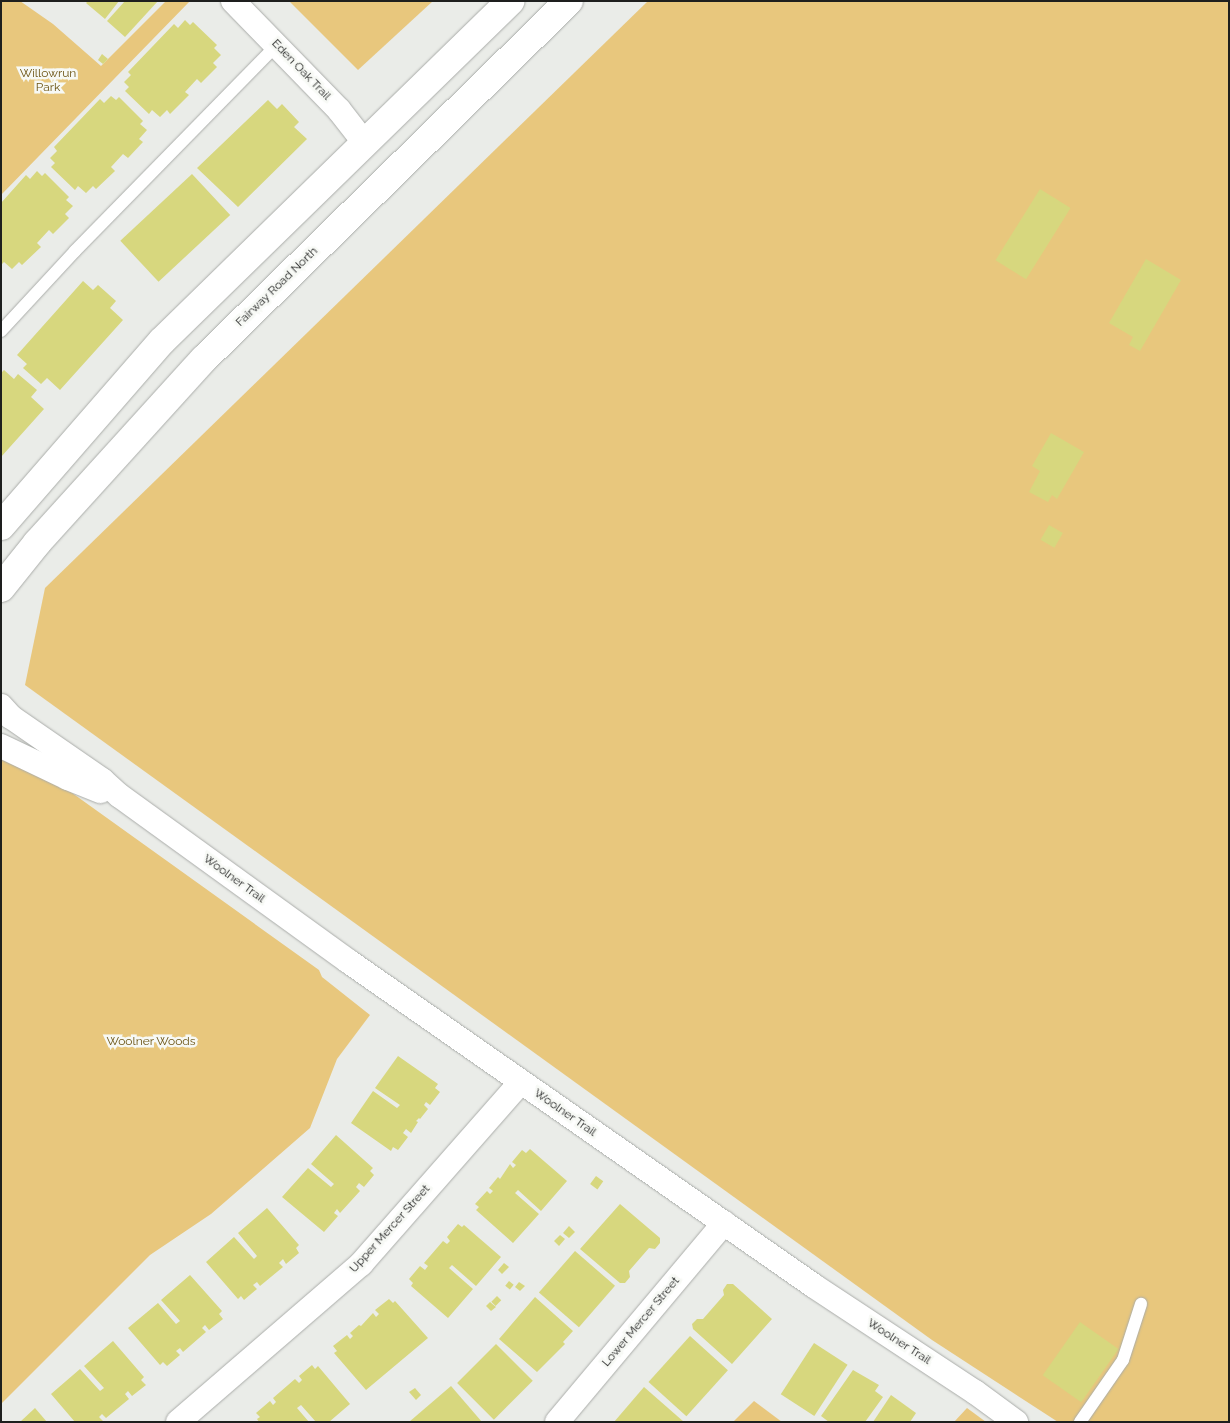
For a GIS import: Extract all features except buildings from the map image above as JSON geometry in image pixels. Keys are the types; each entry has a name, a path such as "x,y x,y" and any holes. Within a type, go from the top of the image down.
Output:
{"main road":[{"path":"1,526 162,341 510,1"},
{"name":"Fairway Road North","path":"1,588 37,543 204,359 569,1"}],"street":[{"name":"Eden Oak Trail","path":"233,1 339,110 364,142"},
{"name":"Woolner Trail","path":"1,706 11,717 102,780 120,796 521,1082 1016,1422"},
{"name":"Woolner Trail","path":"1,746 68,778 120,796"},
{"name":"Upper Mercer Street","path":"178,1422 361,1264 521,1082"},
{"name":"Lower Mercer Street","path":"557,1422 724,1223"}],"lane":[{"path":"2,328 277,45"},
{"path":"1080,1422 1123,1360 1141,1304"}],"green space":[{"name":"Willowrun Park","path":"1,1 20,1 53,24 101,66 166,1 190,1 1,195"},
{"path":"289,1 433,1 358,70"},
{"path":"648,1 1229,1 1229,1422 1058,1422 932,1340 25,685 45,588"},
{"name":"Woolner Woods","path":"1,742 319,970 322,977 370,1015 337,1059 310,1128 211,1214 150,1255 1,1404"},
{"path":"754,1401 782,1422 733,1422"},
{"path":"967,1408 986,1422 954,1422"}]}
